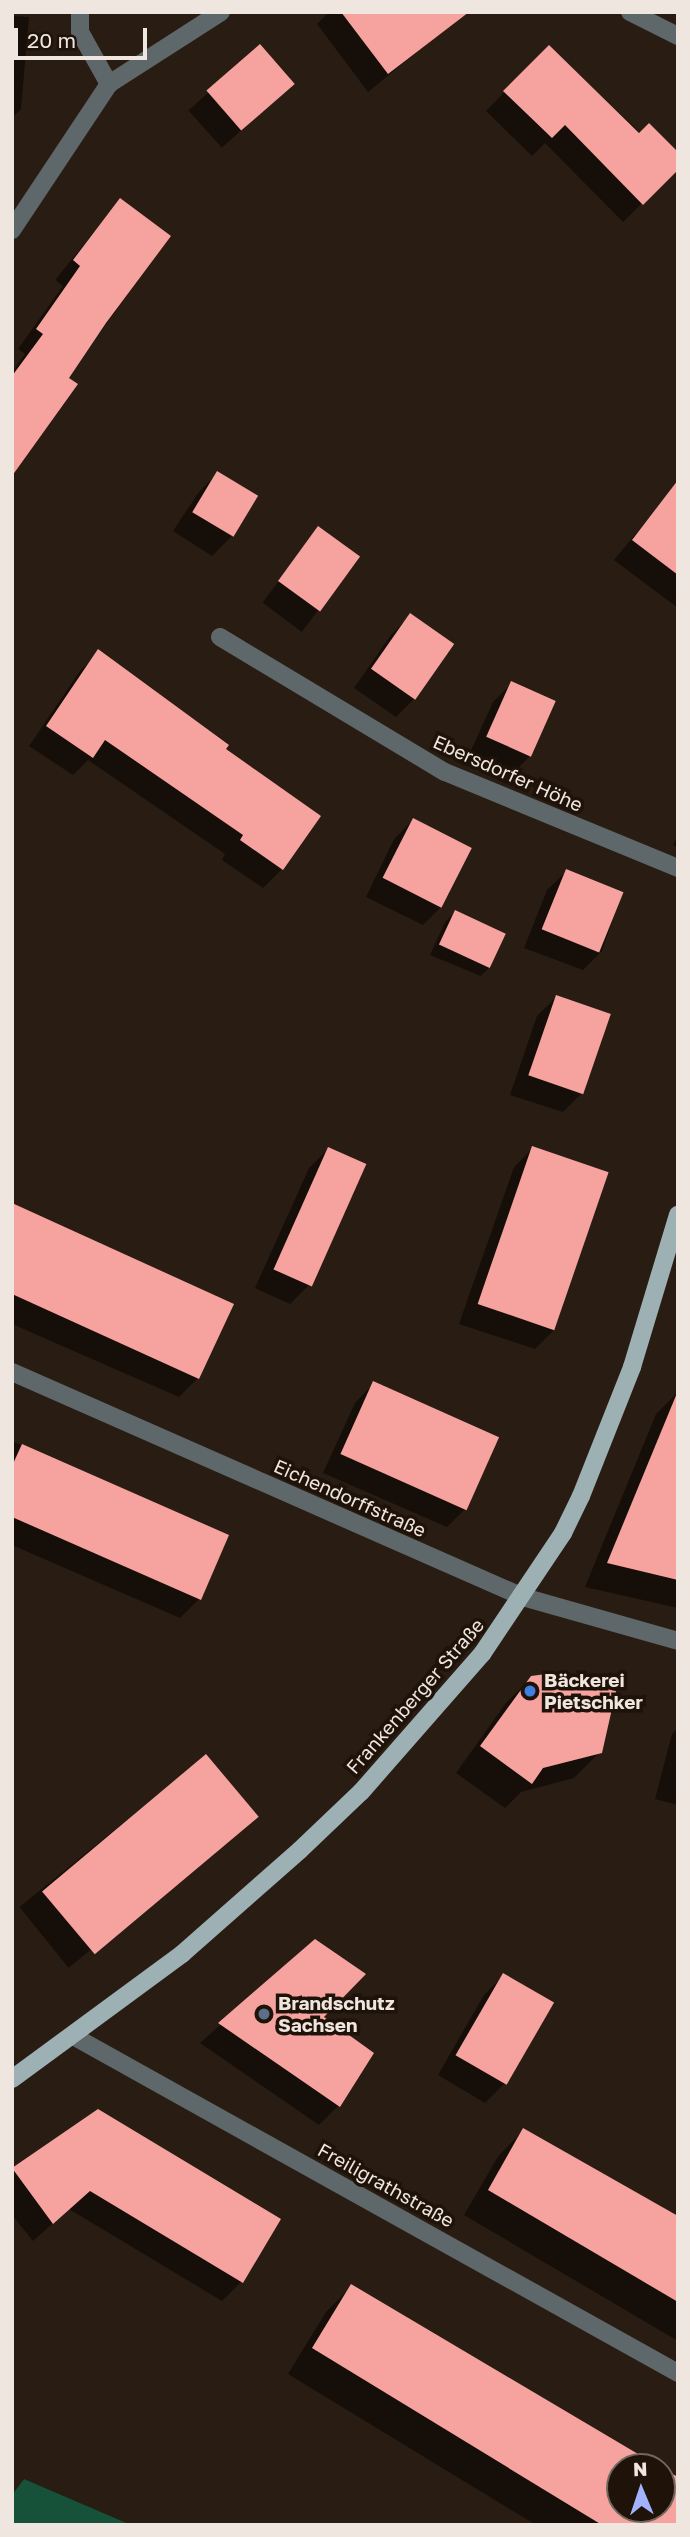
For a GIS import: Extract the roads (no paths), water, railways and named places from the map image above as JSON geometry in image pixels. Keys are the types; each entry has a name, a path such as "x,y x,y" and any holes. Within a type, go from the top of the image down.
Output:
{"main road":[{"name":"Frankenberger Straße","path":"12,2079 182,1954 361,1792 482,1654 564,1533 608,1432 678,1215"}],"street":[{"path":"80,12 80,32 109,83"},
{"path":"12,230 109,83 221,12"},
{"path":"630,12 678,36"},
{"name":"Ebersdorfer Höhe","path":"220,637 445,772 678,868"},
{"name":"Eichendorffstraße","path":"12,1372 523,1597 678,1641"},
{"name":"Freiligrathstraße","path":"73,2036 678,2373"}],"place":[{"name":"Bäckerei Pietschker","path":"530,1691"},
{"name":"Brandschutz Sachsen","path":"264,2014"}]}
